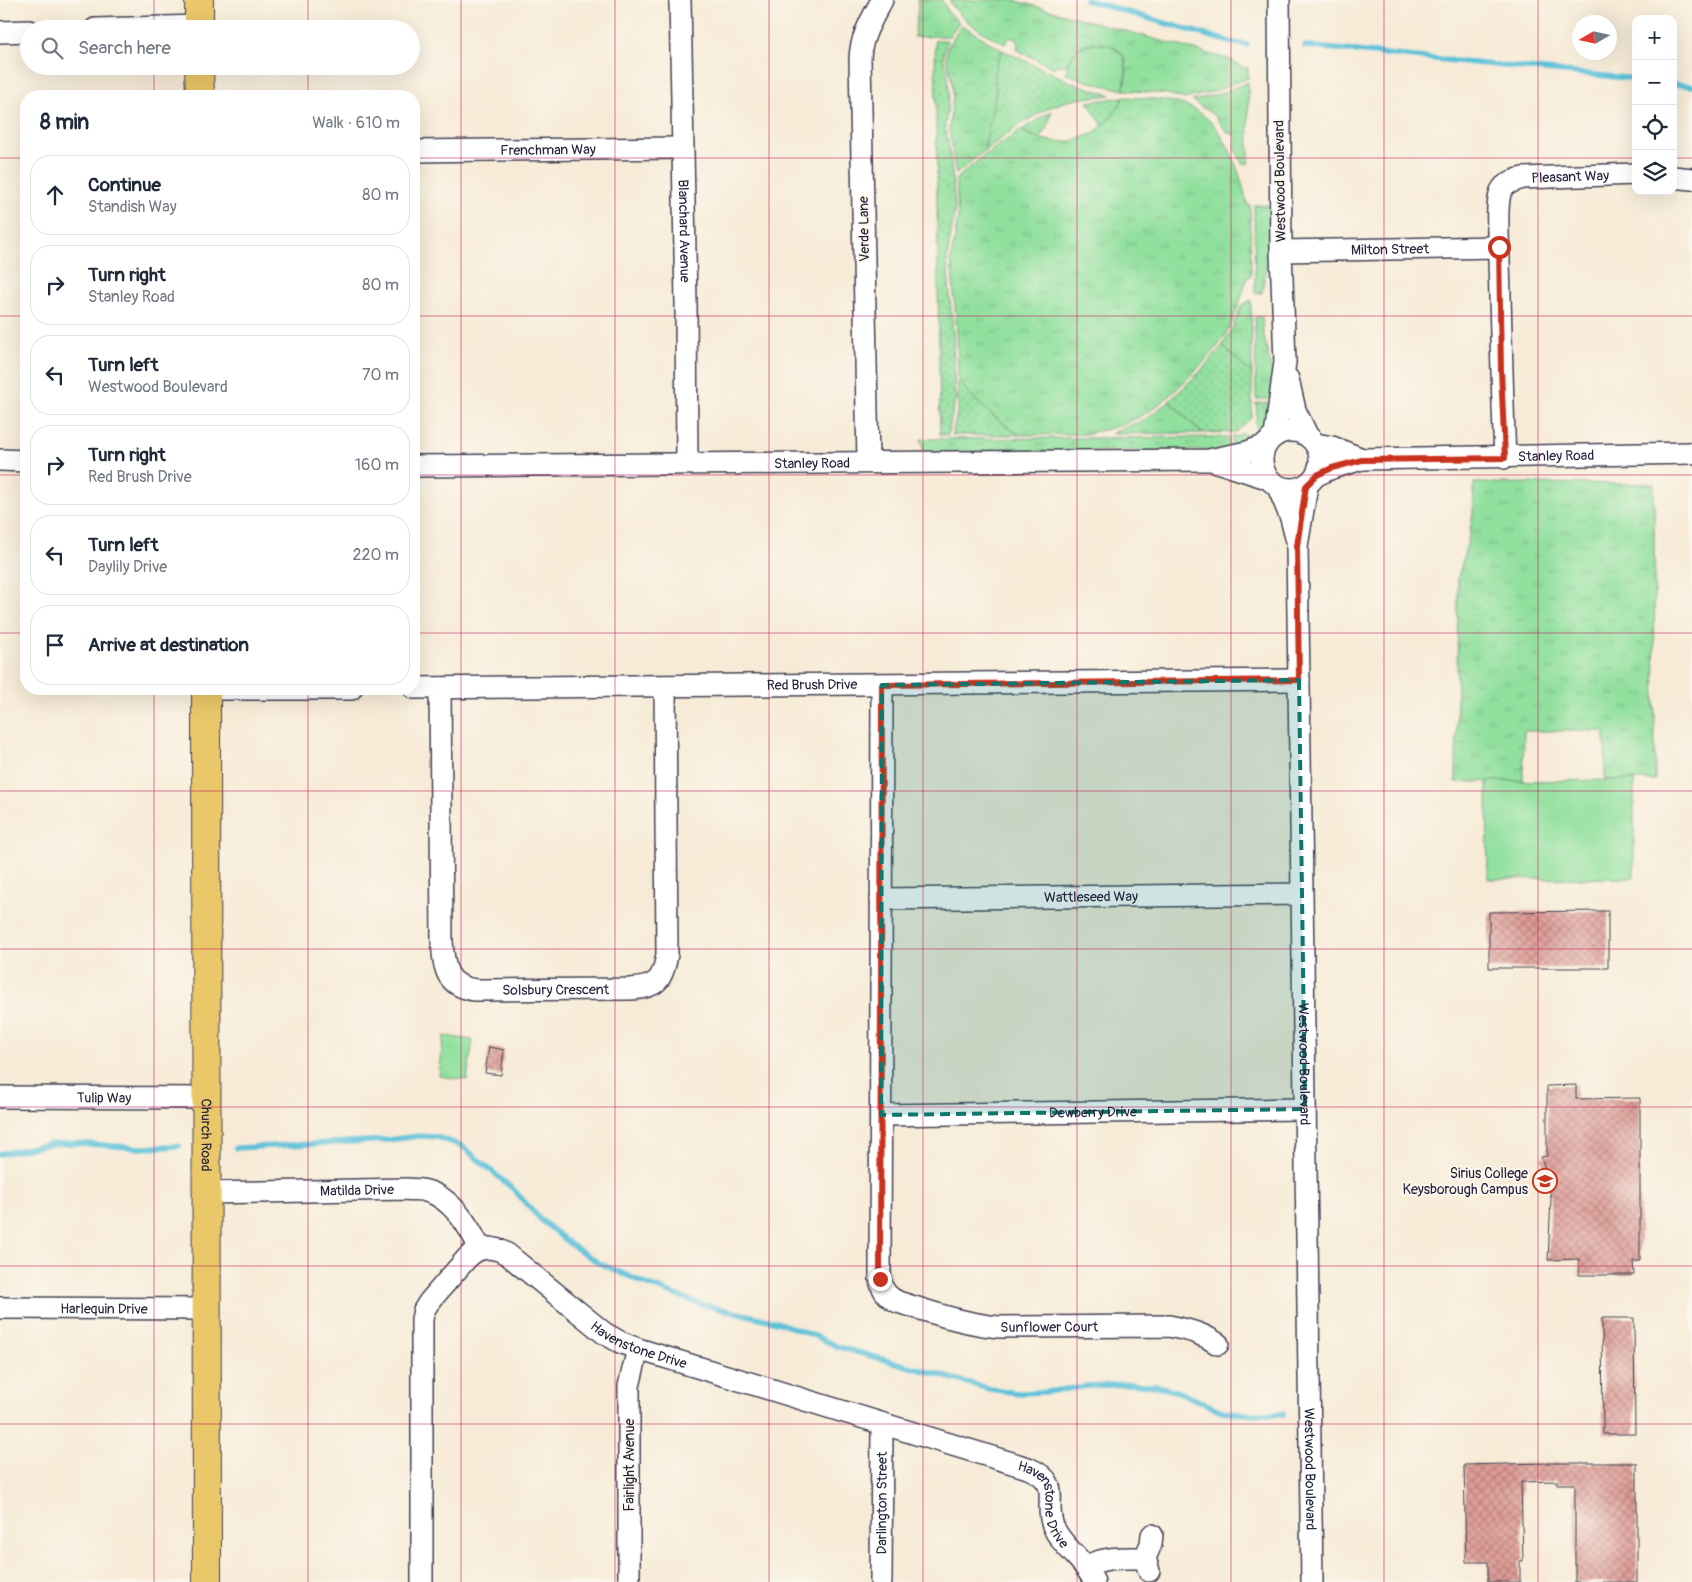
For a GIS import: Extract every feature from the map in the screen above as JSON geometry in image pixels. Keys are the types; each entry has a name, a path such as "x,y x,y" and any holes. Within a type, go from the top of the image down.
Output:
{"main road":[{"path":"200,75 200,90"},
{"name":"Church Road","path":"206,695 207,1582"}],"street":[{"name":"Blanchard Avenue","path":"680,0 687,463"},
{"name":"Westwood Boulevard","path":"1278,0 1284,362 1292,400 1311,440"},
{"name":"Verde Lane","path":"868,462 860,58 861,45 865,33 886,2"},
{"path":"180,20 199,18"},
{"path":"0,32 20,31"},
{"name":"Frenchman Way","path":"420,151 682,148"},
{"name":"Pleasant Way","path":"1499,247 1499,200 1501,191 1513,181 1538,177 1632,174"},
{"path":"1677,177 1692,179"},
{"name":"Milton Street","path":"1281,251 1499,247"},
{"path":"1499,247 1505,458"},
{"name":"Westwood Boulevard","path":"1270,440 1284,362"},
{"path":"1291,431 1311,440 1321,459 1312,480 1297,489 1288,490 1273,482 1263,470 1262,462 1262,453 1270,440 1291,431"},
{"name":"Stanley Road","path":"420,466 1209,460 1247,452 1270,440"},
{"name":"Stanley Road","path":"1311,440 1362,460"},
{"name":"Stanley Road","path":"1312,480 1332,468 1362,460 1692,453"},
{"path":"0,460 20,461"},
{"name":"Stanley Road","path":"1209,460 1273,482"},
{"name":"Westwood Boulevard","path":"1297,546 1312,480"},
{"name":"Westwood Boulevard","path":"1273,482 1291,518 1297,546 1312,1582"},
{"name":"Red Brush Drive","path":"420,688 1299,680"},
{"path":"881,1115 882,685"},
{"name":"Solsbury Crescent","path":"440,688 442,941 443,956 448,974 458,986 475,990 590,990 648,987 661,977 665,967 667,954 665,686"},
{"name":"Wattleseed Way","path":"882,899 1301,894"},
{"name":"Tulip Way","path":"0,1097 206,1098"},
{"name":"Dewberry Drive","path":"881,1115 1305,1109"},
{"name":"Sunflower Court","path":"881,1115 880,1279 884,1291 891,1298 898,1302 984,1326 1169,1326 1188,1329 1204,1335 1218,1344"},
{"name":"Matilda Drive","path":"207,1194 425,1190 446,1202 460,1215 466,1222 480,1249"},
{"name":"Havenstone Drive","path":"480,1249 490,1248 507,1254 604,1333 620,1342 1039,1472 1050,1486 1052,1524 1089,1574"},
{"path":"422,1582 422,1319 424,1310 429,1302 467,1258 480,1249"},
{"name":"Harlequin Drive","path":"0,1308 207,1309"},
{"name":"Fairlight Avenue","path":"629,1582 628,1386 638,1349"},
{"name":"Darlington Street","path":"881,1582 882,1424"},
{"path":"1089,1574 1095,1561 1104,1558 1147,1565 1152,1535"}],"highlighted area":[{"path":"1299,680 1305,1109 881,1115 882,685"}],"green space":[{"path":"917,0 942,0 948,12 959,22 949,36 914,37 918,8"},
{"path":"949,0 1013,0 1231,60 1243,68 1248,68 1248,78 1212,92 1185,99 1167,94 1124,90 1126,63 1123,55 1115,48 1109,45 1091,43 1076,50 1067,65 1056,65 1054,68 1017,50 1016,39 1010,37 1005,44 982,31 959,14"},
{"path":"962,25 1002,50 996,65 996,90 984,151 956,174 949,129 953,95 952,81 946,57 948,46"},
{"path":"935,40 947,40 943,57 948,75 949,95 945,127 951,161 955,209 947,259 953,334 955,400 948,435 940,435"},
{"path":"1087,44 1110,45 1123,55 1126,69 1124,90 1086,81 1066,73 1074,53"},
{"path":"1002,50 1073,83 1111,95 1073,100 1051,107 1021,124 984,151 996,90 994,72"},
{"path":"1248,82 1249,163 1242,164 1235,147 1237,139 1235,135 1227,132 1214,115 1192,101 1221,93"},
{"path":"1123,97 1174,102 1187,106 1211,122 1221,136 1236,166 1247,205 1250,205 1251,277 1247,277 1235,314 1217,347 1183,383 1142,416 1118,426 1091,432 1091,434 1020,435 988,412 958,380 957,331 951,259 958,218 956,179 986,154 1021,130 1036,137 1052,141 1080,139 1093,133 1105,124 1115,112"},
{"path":"1123,97 1118,108 1103,126 1088,102"},
{"path":"1052,111 1047,127 1039,139 1021,130"},
{"path":"1254,205 1267,205 1270,208 1270,242 1262,293 1255,293"},
{"path":"1251,300 1252,374 1222,346 1231,331 1242,305"},
{"path":"1255,317 1262,317 1263,332 1272,373 1272,399 1256,399"},
{"path":"1222,346 1252,374 1252,417 1236,432 1202,433 1169,401 1200,372"},
{"path":"958,380 987,410 1020,435 952,435 958,409"},
{"path":"1169,401 1202,433 1112,434 1146,419"},
{"path":"1256,403 1272,403 1264,435 1233,450 1232,437 1238,436 1241,433 1248,436 1252,435 1257,428 1255,420 1257,418"},
{"path":"1229,437 1229,450 926,452 923,451 921,439"},
{"path":"1474,483 1654,484 1655,780 1605,780 1605,731 1524,731 1523,781 1456,782 1458,578 1473,513"},
{"path":"1634,780 1634,878 1488,879 1487,781"},
{"path":"444,1036 473,1040 467,1080 439,1076"}],"building":[{"path":"1608,911 1608,968 1489,968 1489,912"},
{"path":"489,1047 504,1050 501,1075 485,1073"},
{"path":"1576,1085 1576,1099 1640,1098 1640,1261 1633,1261 1634,1275 1579,1275 1579,1259 1548,1260 1551,1198 1547,1174 1541,1157 1547,1156 1547,1086"},
{"path":"1602,1318 1634,1318 1635,1434 1603,1434"},
{"path":"1637,1463 1637,1582 1575,1582 1575,1484 1557,1484 1557,1481 1521,1482 1523,1561 1520,1561 1520,1582 1488,1582 1488,1562 1466,1562 1464,1465"}],"waterway":[{"path":"1086,0 1230,42 1247,45"},
{"path":"1305,46 1632,79"},
{"path":"1677,84 1692,86"},
{"path":"236,1148 387,1140 419,1136 437,1137 462,1146 513,1189 540,1219 570,1244 599,1263 646,1284 700,1304 777,1322 839,1347 990,1389 1018,1393 1046,1392 1088,1386 1130,1384 1157,1386 1179,1392 1222,1411 1245,1414 1283,1414"},
{"path":"0,1154 49,1144 75,1143 140,1148 179,1146"}],"place":[{"name":"Sirius College Keysborough Campus","path":"1545,1181"}],"route":[{"path":"880,1279 882,685 1299,680 1297,546 1306,486 1317,475 1332,468 1362,460 1505,458 1499,247"}]}
